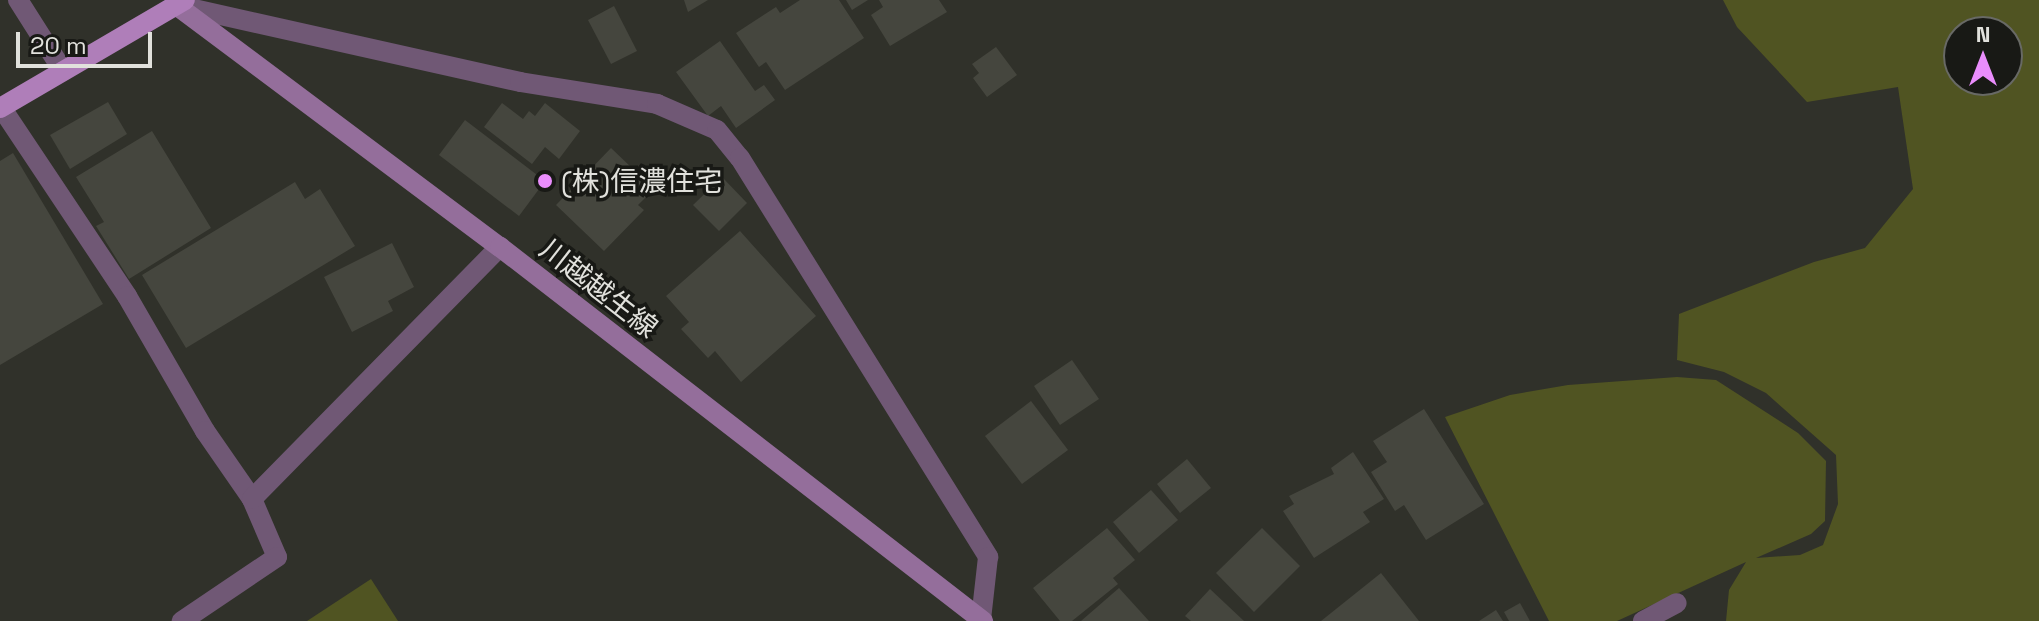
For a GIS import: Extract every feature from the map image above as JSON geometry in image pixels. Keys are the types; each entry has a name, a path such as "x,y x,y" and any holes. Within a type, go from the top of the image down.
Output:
{"main road":[{"path":"0,108 180,2"},
{"name":"川越越生線","path":"180,2 982,620"}],"street":[{"path":"19,1 63,71"},
{"path":"180,2 520,82 657,104 717,130 740,158 988,557 982,620"},
{"path":"0,108 127,296 205,431 252,499 277,557 182,621"},
{"path":"252,499 500,247"},
{"path":"1643,621 1677,603"}],"green space":[{"path":"1723,0 2039,0 2039,621 1726,621 1729,590 1746,562 1617,621 1549,621 1445,417 1510,395 1568,385 1677,377 1716,380 1798,433 1826,461 1825,521 1811,534 1756,558 1800,555 1823,545 1838,504 1836,455 1766,393 1724,372 1677,360 1679,314 1814,262 1865,248 1913,189 1898,87 1807,102 1737,27"},
{"path":"371,579 398,621 307,621"}],"building":[{"path":"684,0 708,0 688,12"},
{"path":"800,0 839,0 864,38 785,90 766,62 759,67 736,33 776,7 780,13"},
{"path":"846,0 868,0 852,10"},
{"path":"879,0 939,0 947,12 890,46 871,15 883,7"},
{"path":"614,6 637,51 611,64 588,20"},
{"path":"720,41 755,91 764,85 775,100 736,128 721,106 708,116 676,72"},
{"path":"996,47 1017,75 987,97 973,78 979,73 972,64"},
{"path":"108,102 127,134 70,169 50,135"},
{"path":"502,103 523,119 529,111 535,116 545,103 580,131 559,159 545,147 532,164 484,127"},
{"path":"465,120 545,181 519,216 439,155"},
{"path":"152,131 211,228 129,279 96,226 104,222 76,177"},
{"path":"611,148 654,189 638,205 644,210 604,251 556,205"},
{"path":"13,153 103,304 0,365 0,161"},
{"path":"722,177 747,203 719,231 693,205"},
{"path":"295,182 305,199 320,189 355,246 186,348 142,275"},
{"path":"740,231 816,316 741,382 715,351 708,358 681,329 689,322 666,296"},
{"path":"392,243 414,287 388,301 393,311 352,332 324,277"},
{"path":"1072,360 1099,399 1060,425 1034,386"},
{"path":"1031,401 1068,450 1022,484 985,436"},
{"path":"1424,409 1484,504 1426,540 1404,505 1395,511 1371,472 1387,462 1373,441"},
{"path":"1353,452 1384,499 1363,512 1370,522 1314,558 1283,511 1294,504 1289,496 1334,474 1331,468"},
{"path":"1187,459 1211,488 1180,513 1157,484"},
{"path":"1151,490 1178,520 1139,553 1113,522"},
{"path":"1107,528 1135,560 1113,578 1118,584 1072,621 1060,621 1033,588"},
{"path":"1262,528 1300,566 1254,612 1216,573"},
{"path":"1381,573 1419,621 1321,621"},
{"path":"1119,588 1149,621 1081,621"},
{"path":"1210,589 1244,621 1191,621 1185,616"},
{"path":"1520,603 1530,621 1509,621 1504,612"},
{"path":"1496,610 1503,621 1479,621"}],"place":[{"name":"(株)信濃住宅","path":"545,181"}]}
